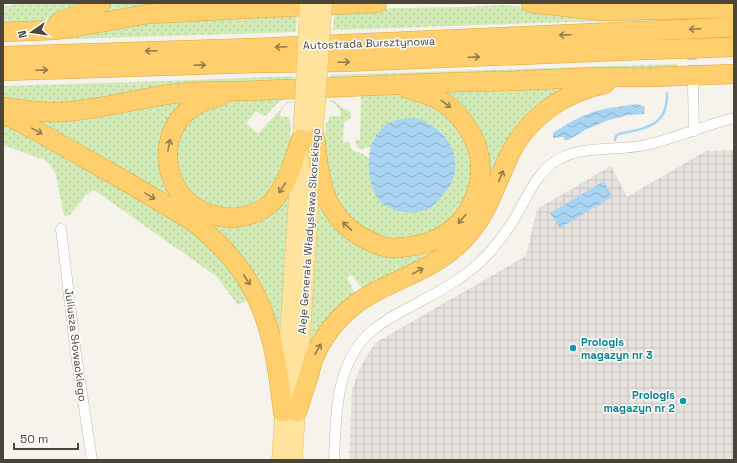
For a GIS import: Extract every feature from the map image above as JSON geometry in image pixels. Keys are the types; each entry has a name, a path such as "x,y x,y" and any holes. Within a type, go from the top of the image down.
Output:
{"highway":[{"path":"9,32 46,26 88,11 101,3"},
{"path":"231,3 260,8"},
{"path":"9,32 70,28 148,14 377,3"},
{"path":"531,3 603,11 734,8"},
{"path":"607,3 644,10"},
{"name":"Autostrada Bursztynowa","path":"3,56 269,47 734,27"},
{"name":"Autostrada Bursztynowa","path":"3,71 258,63 343,62 734,47"},
{"path":"3,107 40,112 60,112 175,94 212,90 245,91 597,77 642,78 734,74"},
{"path":"290,412 315,355 328,332 337,321 348,310 373,292 414,274 428,266 447,254 463,240 480,221 516,144 526,130 542,113 558,101 591,87 642,78"},
{"path":"308,138 330,203 342,221 361,238 381,246 394,248 424,244 451,230 467,213 473,203 479,183 479,159 475,141 470,132 459,116 451,108 433,96 404,88 369,86"},
{"path":"245,91 215,97 198,104 184,115 173,132 168,152 168,165 171,177 177,190 190,205 207,214 227,218 242,217 256,213 271,203 286,182 308,138"},
{"path":"3,113 27,125 188,218 205,231 221,247 248,281 257,298 275,354 290,412"}],"main road":[{"name":"Aleje Generała Władysława Sikorskiego","path":"280,460 290,412 308,138 310,103 308,3"},
{"name":"Aleje Generała Władysława Sikorskiego","path":"310,103 324,3"},
{"name":"Aleje Generała Władysława Sikorskiego","path":"290,412 294,460"}],"street":[{"path":"693,83 694,131"},
{"path":"334,460 339,392 347,365 354,352 373,330 384,322 447,288 489,254 516,217 539,176 548,166 560,158 572,153 649,145 734,118"},
{"name":"Juliusza Słowackiego","path":"62,230 76,354 92,460"}],"shaded area":[{"path":"734,150 734,460 349,460 352,389 360,368 375,343 526,256 537,209 611,166 627,197 706,151"}],"green space":[{"path":"19,3 93,3 56,19 39,23 3,26 3,6"},
{"path":"112,3 210,3 90,17"},
{"path":"504,5 602,14 676,16 676,20 333,30 335,9"},
{"path":"297,12 296,32 3,41 123,23"},
{"path":"677,64 677,72 330,81 330,75"},
{"path":"293,76 293,83 75,106 3,101 3,86"},
{"path":"585,83 554,98 455,242 363,290 352,275 347,278 354,292 355,298 307,357 318,187 342,230 433,247 485,171 436,91"},
{"path":"361,92 408,92 454,117 474,160 465,204 440,231 392,242 349,221 327,180 325,141 326,122 328,122 329,116 341,116 340,111 334,103 329,100 334,101 350,112 351,117 344,122 343,142 349,142 353,150 369,158 369,169 442,132 421,120 388,123 379,130 371,147 361,150 355,142 356,140 360,140"},
{"path":"256,95 288,97 280,101 265,116 256,111 246,123 258,134 287,102 292,101 283,107 280,116 289,117 291,124 289,156 286,168 264,201 233,213 191,196 176,169 176,139 203,105"},
{"path":"193,98 164,169 228,223 292,176 281,360 240,263 34,125 34,114"},
{"path":"3,123 167,213 209,243 251,299 238,305 216,276 94,190 86,195 70,215 64,216 56,175 52,168 44,160 3,145"}],"water":[{"path":"637,104 645,107 644,114 628,115 609,120 585,130 568,140 565,140 563,137 553,138 553,133 582,116 605,109"},
{"path":"416,118 425,121 446,138 454,156 455,166 454,176 450,186 434,205 418,212 403,212 389,208 383,204 374,192 369,171 371,148 374,138 380,130 390,122"},
{"path":"604,181 612,197 560,228 550,213"}],"waterway":[{"path":"615,140 616,136 619,134 638,130 653,124 659,119 664,113 667,93"}],"tunnel":[{"path":"690,5 693,79"}],"place":[{"name":"Prologis magazyn nr 3","path":"573,348"},
{"name":"Prologis magazyn nr 2","path":"683,401"}]}
